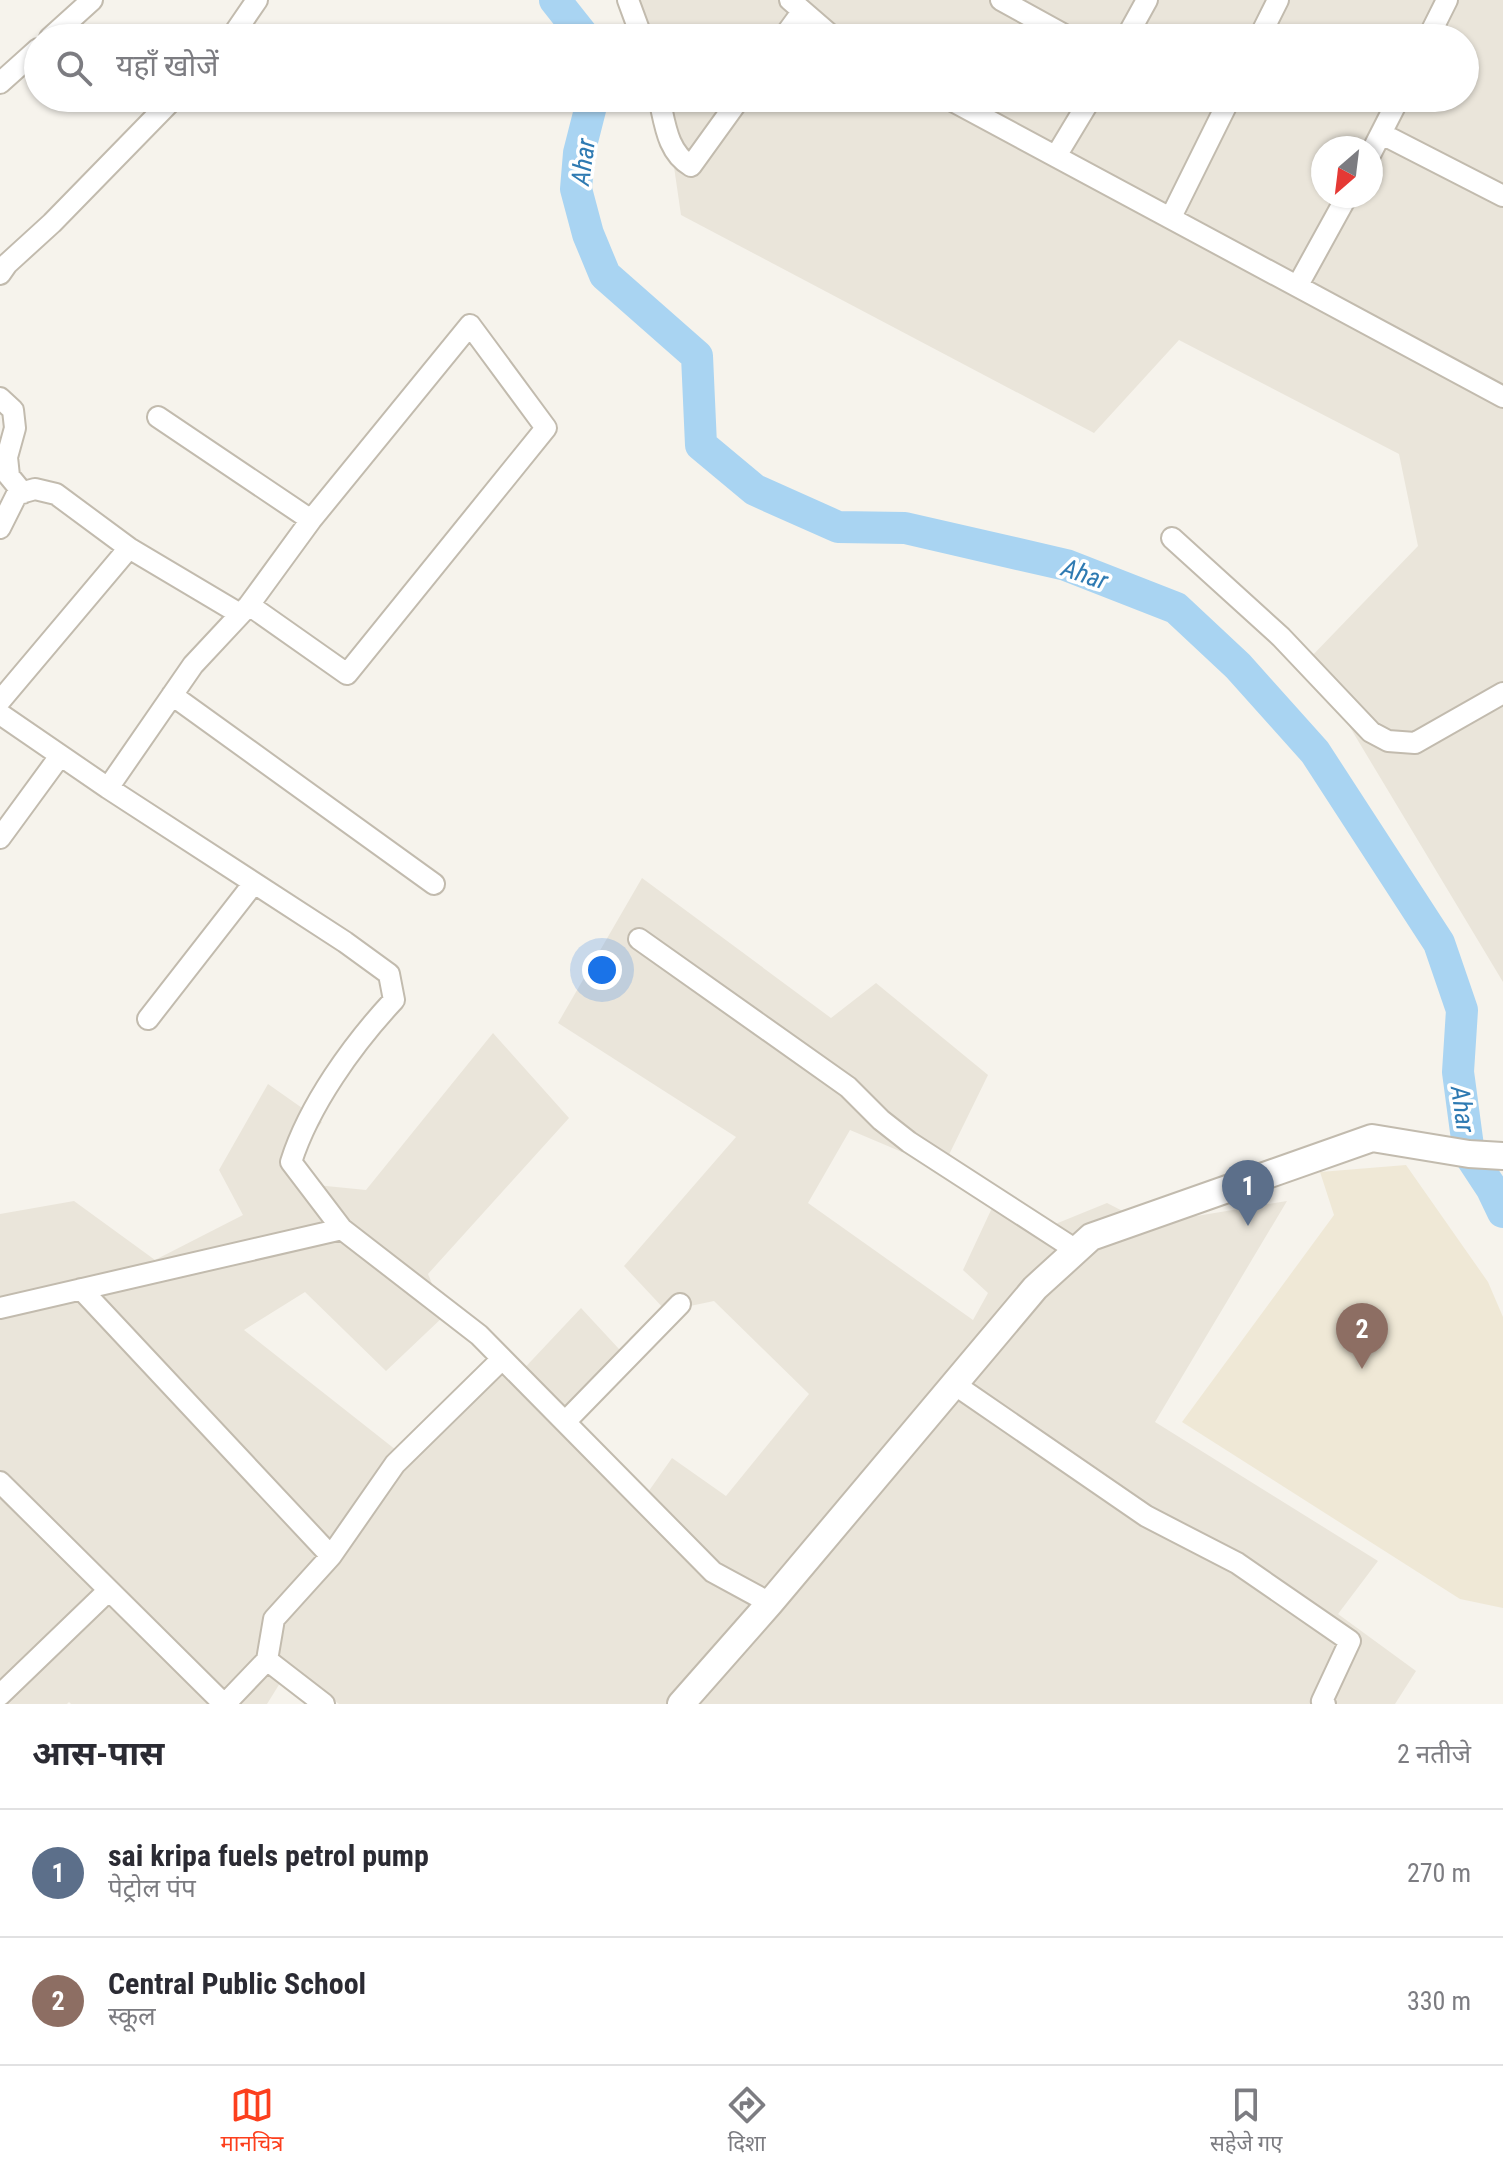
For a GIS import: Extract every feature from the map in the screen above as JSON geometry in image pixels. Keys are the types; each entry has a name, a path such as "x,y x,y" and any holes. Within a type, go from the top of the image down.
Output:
{"street":[{"path":"65,24 92,0"},
{"path":"241,24 257,0"},
{"path":"628,0 637,24"},
{"path":"1134,24 1147,0"},
{"path":"1266,24 1278,0"},
{"path":"1435,24 1447,0"},
{"path":"1006,1 1046,24"},
{"path":"796,6 817,24"},
{"path":"0,83 24,62"},
{"path":"2,265 52,223 160,112"},
{"path":"662,112 669,141 680,160 691,166 730,112"},
{"path":"973,112 1503,397"},
{"path":"1056,156 1083,112"},
{"path":"1171,217 1223,112"},
{"path":"1392,112 1382,134 1503,196"},
{"path":"1298,285 1340,208"},
{"path":"0,528 17,494 35,489 56,494 129,548 245,610 347,674 546,428 470,325 311,520 245,610 193,665 108,788"},
{"path":"0,398 13,410 15,428 7,457 9,476 23,493"},
{"path":"158,417 311,520"},
{"path":"1172,538 1281,637 1371,732 1388,741 1415,743 1503,693"},
{"path":"0,701 129,548"},
{"path":"172,695 434,884"},
{"path":"0,714 389,974 394,1000 371,1025 301,1130 291,1162 342,1229 479,1335 713,1572 770,1603"},
{"path":"0,838 60,756"},
{"path":"148,1019 254,883"},
{"path":"639,939 848,1087 881,1120 909,1142 1076,1250"},
{"path":"681,1704 1035,1288 1091,1237 1372,1138 1469,1154 1503,1156"},
{"path":"0,1308 342,1229"},
{"path":"81,1289 331,1556"},
{"path":"565,1422 680,1304"},
{"path":"0,1482 225,1704 267,1660 274,1619 331,1556 395,1464 502,1359"},
{"path":"954,1384 1146,1516 1237,1563 1350,1641 1322,1703"},
{"path":"0,1695 109,1590"},
{"path":"267,1660 324,1704"}],"shaded area":[{"path":"628,0 1503,0 1503,982 1309,659 1418,546 1399,454 1179,340 1094,433 681,215 666,112 1479,112 1479,24 639,24"},
{"path":"642,878 831,1018 876,983 988,1075 942,1169 850,1130 808,1203 973,1320 988,1293 963,1270 999,1193 1043,1229 1107,1203 1148,1224 1287,1201 1155,1422 1378,1561 1338,1614 1416,1671 1395,1704 339,1704 290,1667 267,1704 0,1704 0,1214 74,1201 155,1260 243,1215 219,1170 268,1084 322,1122 297,1156 306,1184 366,1190 493,1033 569,1118 428,1274 445,1315 386,1371 305,1292 244,1330 396,1450 496,1352 517,1376 581,1308 632,1363 569,1416 646,1495 672,1458 726,1496 809,1394 714,1301 666,1311 624,1266 736,1137 558,1023"},
{"path":"1406,1165 1488,1282 1503,1317 1503,1608 1460,1599 1182,1422 1334,1215 1320,1172"}],"waterway":[{"name":"Ahar","path":"555,0 574,24"},
{"name":"Ahar","path":"589,112 579,153 576,189 588,234 605,275 697,356 701,445 755,490 838,527 905,528 1066,565 1176,608 1238,666 1315,752 1439,943 1462,1010 1458,1072 1469,1154 1503,1212"}],"place":[{"name":"sai kripa fuels petrol pump","path":"1248,1226"},
{"name":"Central Public School","path":"1362,1369"}]}
